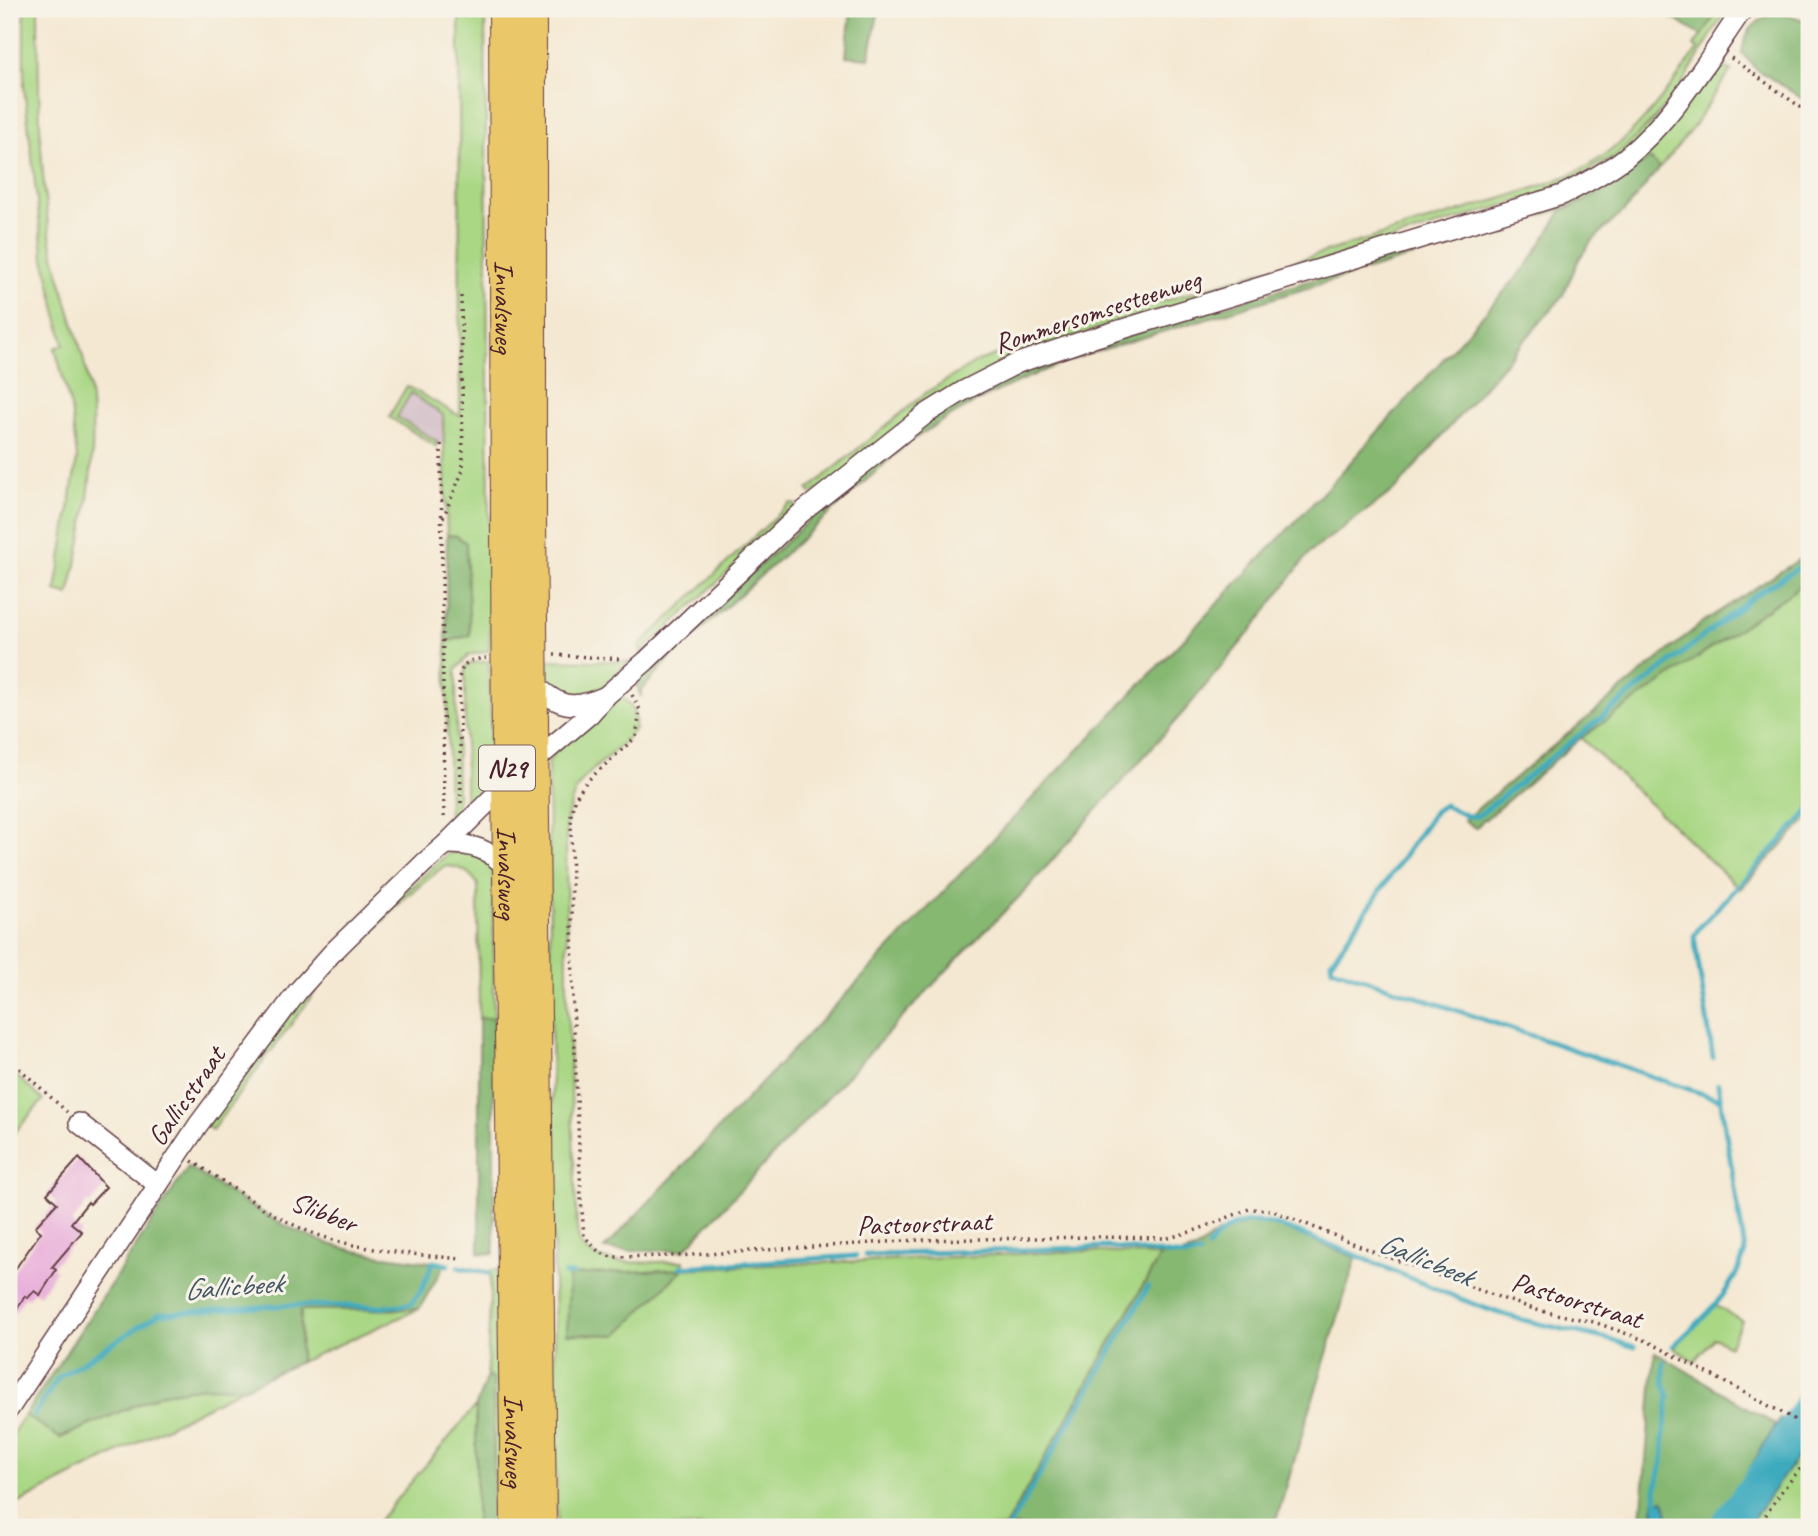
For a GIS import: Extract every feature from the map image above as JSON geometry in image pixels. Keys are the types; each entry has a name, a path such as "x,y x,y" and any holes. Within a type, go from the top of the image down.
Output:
{"highway":[{"name":"Invalsweg","path":"504,9 507,783 516,1527"},
{"name":"Invalsweg","path":"531,9 532,682 541,1527"}],"street":[{"name":"Rommersomsesteenweg","path":"533,763 590,715 607,695 801,513 926,414 963,391 1018,363 1562,195 1626,156 1674,106 1742,9"},
{"name":"Rommersomsesteenweg","path":"532,682 549,697 569,707 607,695"},
{"name":"Gallicstraat","path":"9,1409 198,1125 298,991 332,953 507,783"},
{"path":"446,844 467,844 491,853 508,869"},
{"path":"79,1123 158,1185"}],"path":[{"path":"1716,48 1809,113"},
{"path":"442,520 463,470 461,294"},
{"path":"441,444 446,844"},
{"path":"549,655 646,661"},
{"name":"Pastoorstraat","path":"624,680 640,710 636,737 586,782 576,797 571,813 573,1004 581,1197 584,1237 599,1252 611,1256 676,1256 918,1240 1168,1238 1194,1231 1249,1209 1271,1210 1385,1256 1507,1300 1537,1310 1594,1322 1647,1340 1809,1427"},
{"path":"9,1059 79,1123"},
{"name":"Slibber","path":"188,1158 289,1223 368,1248 462,1259"},
{"path":"1758,1527 1809,1458"}],"shaded area":[{"path":"411,392 443,415 445,447 396,417"}],"green space":[{"path":"24,9 38,9 40,126 47,212 55,261 84,360 91,401 91,474 80,547 69,595 56,591 77,458 71,408 55,348 64,345 43,253 24,88"},
{"path":"459,9 485,9 490,634 489,651 469,655 456,670 457,813 449,821 446,642 470,635 457,536 447,535 443,415 411,393 397,417 438,442 436,446 389,417 407,386 460,416"},
{"path":"851,9 879,9 869,58 846,56"},
{"path":"1657,9 1719,9 1702,36"},
{"path":"1719,9 1727,9 1676,94 1625,150 1555,190 1084,333 811,494 808,490 927,392 978,361 1068,330 1510,196 1586,167 1626,138 1652,110 1698,49 1694,46"},
{"path":"1774,10 1809,22 1809,103 1755,68 1742,53 1748,32"},
{"path":"1722,67 1731,70 1691,130 1660,168 1649,159 1583,202 1447,246 1446,240 1562,202 1713,69"},
{"path":"1649,159 1660,168 1628,207 1591,242 1579,259 1562,297 1397,488 1310,552 1254,627 1187,708 1025,891 962,954 684,1250 604,1249 1330,485 1527,266 1562,210 1583,202"},
{"path":"1446,240 1447,246 1085,355 1014,383 947,418 904,446 670,658 641,691 641,697 637,686 639,676 868,466 944,410 1032,364"},
{"path":"790,503 795,504 796,509 641,653 639,646"},
{"path":"447,535 457,536 466,543 470,635 446,642"},
{"path":"1809,553 1809,580 1581,738 1475,828 1464,820 1703,622"},
{"path":"1809,580 1809,817 1740,889 1581,738"},
{"path":"549,660 631,662 595,694 563,697 547,684"},
{"path":"489,661 493,784 465,817 466,666"},
{"path":"620,696 633,710 635,728 625,741 580,783 572,800 566,825 567,997 577,1229 580,1243 589,1253 600,1258 644,1263 684,1261 684,1269 1087,1251 1160,1256 1005,1527 557,1527 548,764 554,753"},
{"path":"465,851 489,861 493,872 494,1018 479,1018 478,885 468,873 455,867 444,866 405,898 338,967 336,957 447,854"},
{"path":"309,990 316,991 212,1130 206,1126"},
{"path":"479,1018 494,1018 494,1254 479,1253"},
{"path":"9,1069 43,1100 9,1139"},
{"path":"188,1167 271,1218 324,1242 369,1254 445,1264 419,1309 301,1310 300,1362 243,1388 204,1387 163,1393 60,1438 25,1415"},
{"path":"1254,1221 1277,1226 1356,1258 1274,1527 1005,1527 1160,1256 1195,1250 1218,1233"},
{"path":"683,1269 617,1335 567,1334 569,1275"},
{"path":"491,1270 497,1270 501,1527 494,1527 493,1379 487,1376"},
{"path":"1715,1305 1742,1321 1729,1346 1714,1338 1694,1361 1674,1348"},
{"path":"419,1309 300,1362 301,1310"},
{"path":"1655,1352 1776,1425 1749,1470 1709,1527 1638,1527 1641,1520"},
{"path":"487,1376 493,1379 494,1527 476,1527 476,1406"},
{"path":"204,1387 243,1388 9,1508 9,1438 25,1415 60,1438 163,1393"},
{"path":"476,1406 476,1527 373,1527"},
{"path":"1809,1438 1809,1527 1742,1527"}],"water":[{"path":"1780,1418 1809,1433 1809,1441 1747,1527 1708,1527 1749,1470"},
{"path":"1664,1500 1668,1527 1652,1527 1654,1501"}],"building":[{"path":"79,1158 106,1187 90,1204 88,1202 71,1223 82,1232 52,1267 56,1270 40,1295 34,1291 28,1298 25,1296 9,1321 9,1278 41,1232 35,1227 57,1203 47,1194"}],"waterway":[{"path":"1721,1100 1332,968 1331,962 1435,811 1444,805 1467,816 1478,816 1754,596 1809,561"},
{"path":"1713,1058 1694,936 1809,811"},
{"path":"1673,1346 1716,1304 1733,1279 1745,1251 1718,1084"},
{"name":"Gallicbeek","path":"1208,1247 1218,1236 1236,1225 1266,1223 1291,1230 1496,1312 1634,1347"},
{"name":"Gallicbeek","path":"866,1255 1106,1247 1185,1256 1200,1254"},
{"name":"Gallicbeek","path":"680,1267 856,1256"},
{"name":"Gallicbeek","path":"34,1415 59,1377 159,1314 291,1305 382,1307 411,1304 422,1289 433,1262 448,1265"},
{"name":"Gallicbeek","path":"458,1267 489,1273"},
{"name":"Gallicbeek","path":"565,1274 573,1274"},
{"path":"1009,1527 1148,1287"},
{"name":"Gallicbeek","path":"1657,1507 1656,1490 1664,1453 1663,1440 1669,1397 1664,1383 1664,1362"},
{"path":"1725,1527 1781,1451 1809,1406"}]}
